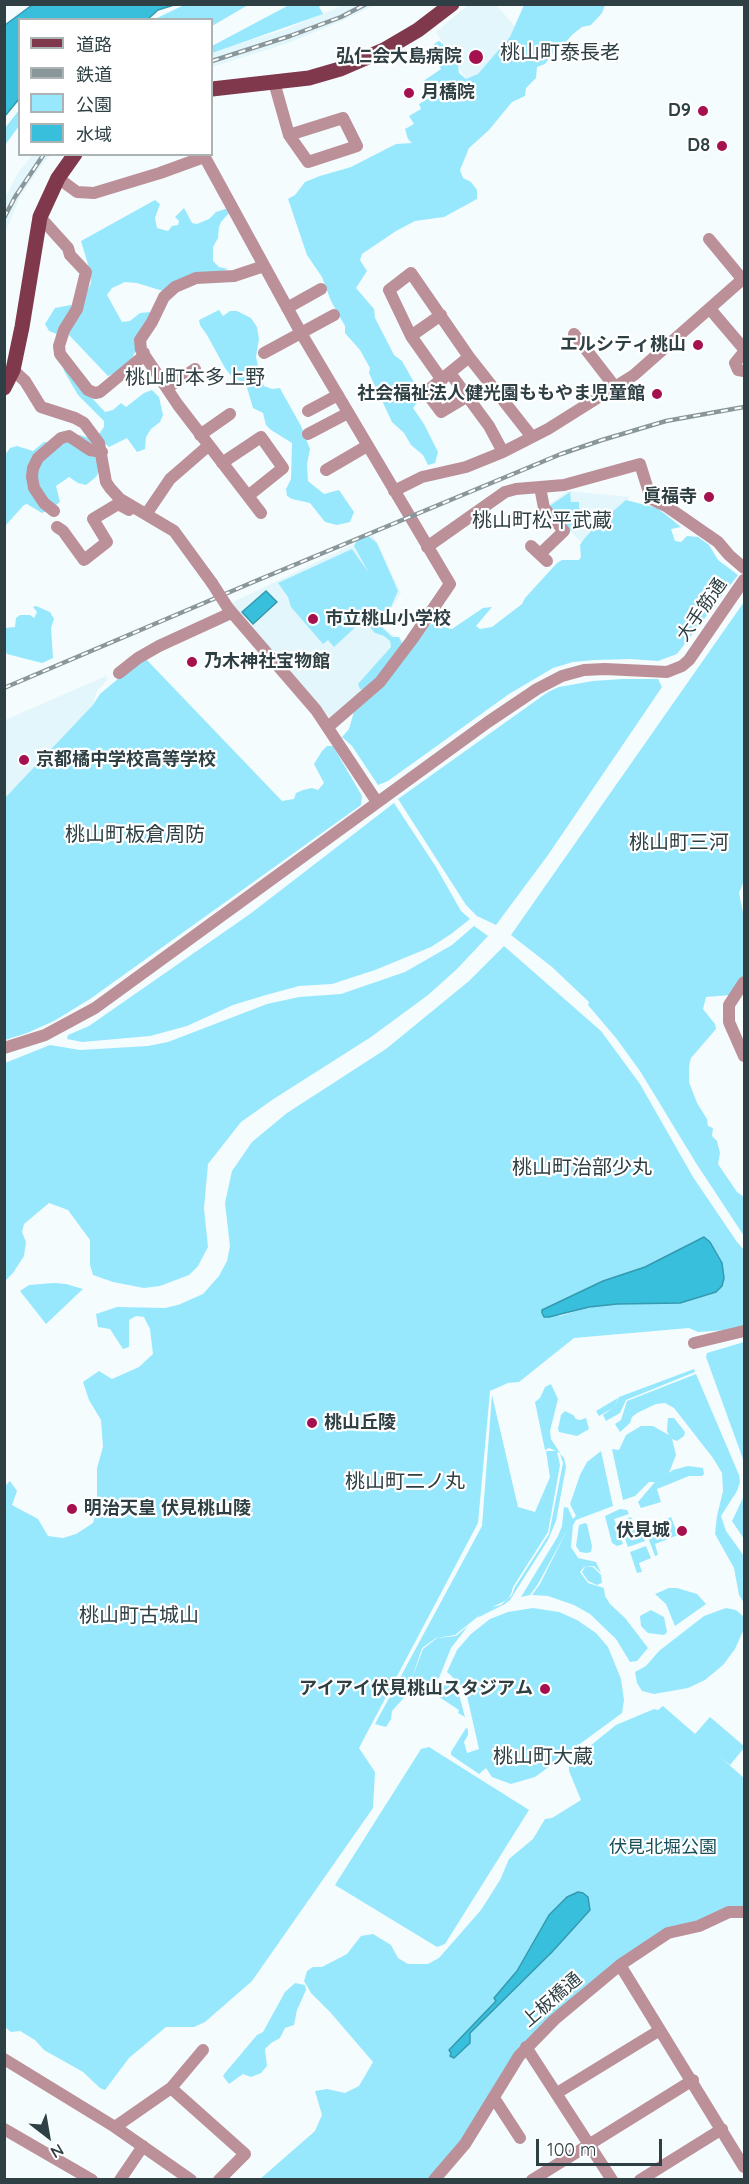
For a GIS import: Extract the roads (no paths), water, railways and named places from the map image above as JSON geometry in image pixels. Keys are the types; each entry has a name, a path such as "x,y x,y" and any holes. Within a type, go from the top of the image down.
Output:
{"main road":[{"path":"213,88 309,78 365,59 418,30 452,4"},
{"path":"4,388 13,370 40,217 58,178 74,156"}],"street":[{"path":"274,82 290,135 308,162 357,146 343,118 290,135"},
{"path":"58,178 77,192 94,193 160,174 204,156 301,333 450,584 380,682 328,727"},
{"path":"40,217 86,272 77,309 64,330 59,346 60,354 88,390 95,393 100,392 144,353"},
{"path":"394,491 422,477 466,467 503,452 634,375 744,279 709,239"},
{"path":"261,513 208,446 167,388 141,350 140,340 164,297 175,287 196,278 234,276 264,266"},
{"path":"503,452 489,426 466,397 411,336 389,290 411,273 469,357 532,437"},
{"path":"287,308 321,289"},
{"path":"710,309 744,350 735,363 738,370 744,370"},
{"path":"264,354 334,315"},
{"path":"411,336 441,315"},
{"path":"574,334 615,387"},
{"path":"466,397 441,412 426,392 469,357"},
{"path":"167,388 195,369"},
{"path":"4,1048 45,1035 95,1008 377,802 316,710 230,610 174,531 120,499 110,488 106,482 99,443 84,423 75,417 41,407 25,381 13,370"},
{"path":"308,411 338,395"},
{"path":"308,434 348,413"},
{"path":"200,435 230,414"},
{"path":"54,511 34,488 33,468 38,458 61,438 69,436 90,450 102,452"},
{"path":"222,463 261,436 283,468 248,496"},
{"path":"147,513 170,479 208,446"},
{"path":"326,470 367,446"},
{"path":"427,547 505,492 564,484 640,464 651,499 666,506 718,542 744,568"},
{"path":"539,554 564,531 544,508 540,487"},
{"path":"57,527 63,531 84,560 107,542 93,519 118,504 133,512 135,507"},
{"name":"大手筋通","path":"377,802 488,722 553,680 571,673 604,669 670,671 682,666 689,660 744,580"},
{"path":"119,673 138,658 159,646 230,610"},
{"path":"744,982 729,1005 729,1022 744,1056"},
{"path":"694,1343 744,1331"},
{"name":"上板橋通","path":"434,2180 465,2144 526,2047 554,2020 620,1965 668,1933 699,1926 729,1912 744,1912"},
{"path":"620,1965 722,2129 740,2147 744,2167"},
{"path":"557,2093 660,2030"},
{"path":"526,2047 612,2180"},
{"path":"115,2127 171,2088 203,2050"},
{"path":"4,2059 115,2127 191,2180"},
{"path":"532,2180 693,2080"},
{"path":"171,2088 246,2154 219,2180"},
{"path":"494,2097 520,2138"},
{"path":"4,2129 92,2180"},
{"path":"640,2180 722,2129"},
{"path":"120,2180 143,2146"}],"water":[{"path":"32,4 174,5 158,10 149,18 18,18 18,100 5,116 5,25"},
{"path":"266,591 277,602 253,624 242,612"},
{"path":"704,1237 710,1242 722,1263 724,1278 722,1286 716,1292 680,1303 617,1304 589,1307 549,1317 544,1317 542,1313 542,1310 603,1281 645,1267"},
{"path":"578,1892 588,1897 590,1910 552,1952 470,2033 470,2043 454,2058 450,2056 449,2050 496,2001 494,1998 517,1971 549,1915 567,1897"}],"railway":[{"path":"213,61 290,36 341,17 366,4"},
{"path":"4,218 43,156"},
{"path":"4,688 561,454 666,421 744,407"}],"place":[{"name":"弘仁会大島病院","path":"476,57"},
{"name":"月橋院","path":"409,93"},
{"name":"D9","path":"703,111"},
{"name":"D8","path":"722,146"},
{"name":"エルシティ桃山","path":"698,345"},
{"name":"社会福祉法人健光園ももやま児童館","path":"657,394"},
{"name":"眞福寺","path":"709,497"},
{"name":"市立桃山小学校","path":"313,619"},
{"name":"乃木神社宝物館","path":"192,662"},
{"name":"京都橘中学校高等学校","path":"24,760"},
{"name":"桃山丘陵","path":"312,1423"},
{"name":"明治天皇 伏見桃山陵","path":"72,1509"},
{"name":"伏見城","path":"682,1531"},
{"name":"アイアイ伏見桃山スタジアム","path":"545,1689"}],"district":[{"name":"桃山町泰長老","path":"560,53"},
{"name":"桃山町本多上野","path":"195,378"},
{"name":"桃山町松平武蔵","path":"542,521"},
{"name":"桃山町板倉周防","path":"135,835"},
{"name":"桃山町三河","path":"679,843"},
{"name":"桃山町治部少丸","path":"582,1168"},
{"name":"桃山町二ノ丸","path":"405,1482"},
{"name":"桃山町古城山","path":"139,1616"},
{"name":"桃山町大蔵","path":"543,1757"}],"park label":[{"name":"伏見北堀公園","path":"663,1848"}]}
